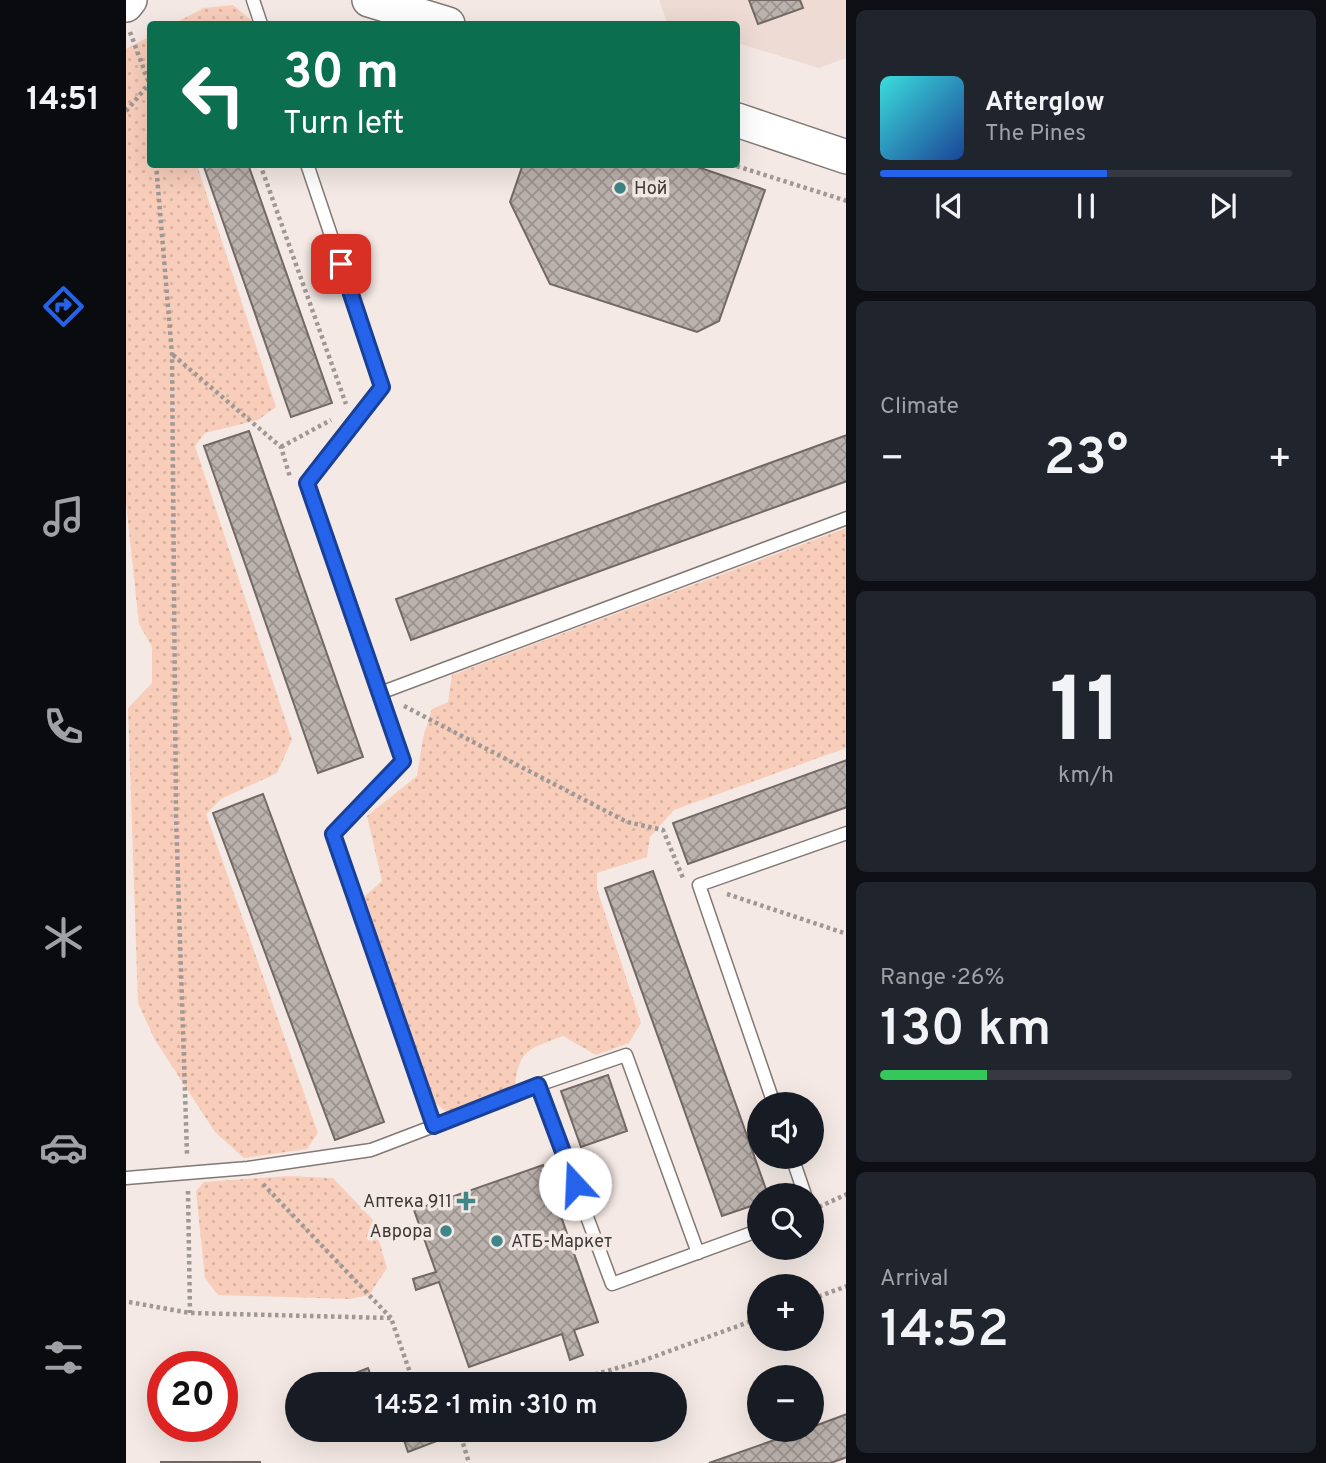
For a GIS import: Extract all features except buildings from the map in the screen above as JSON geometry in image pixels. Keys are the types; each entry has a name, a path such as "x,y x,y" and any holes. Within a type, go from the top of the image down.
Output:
{"street":[{"path":"126,5 130,0"},
{"path":"369,0 438,21"},
{"path":"740,121 846,157"}],"lane":[{"path":"253,0 260,21"},
{"path":"308,168 382,387 307,483 403,761 333,834 434,1126"},
{"path":"380,693 846,518"},
{"path":"770,1092 699,884 846,832"},
{"path":"126,1178 247,1168 371,1150 538,1085 626,1055 698,1253"},
{"path":"538,1085 612,1283 747,1235"}],"path":[{"path":"126,21 147,75"},
{"path":"126,111 147,86"},
{"path":"740,167 846,201"},
{"path":"156,168 172,355 176,816 190,1313"},
{"path":"261,168 348,411"},
{"path":"172,355 281,447 293,486"},
{"path":"281,447 337,417"},
{"path":"380,693 626,822 663,831 681,878 846,934"},
{"path":"247,1168 391,1318 410,1372"},
{"path":"824,1205 846,1194"},
{"path":"824,1294 846,1286"},
{"path":"130,1302 190,1313 391,1318"},
{"path":"603,1372 642,1361 747,1323"},
{"path":"463,1442 469,1463"}],"shaded area":[{"path":"659,0 846,0 846,58 819,68 740,44 740,21 667,21"},
{"path":"233,5 251,21 179,21 204,8"},
{"path":"147,38 147,168 198,168 276,407 258,420 205,433 195,446 292,740 277,773 221,799 206,814 318,1133 307,1149 244,1158 215,1132 155,1040 138,1003 128,708 152,683 152,647 139,624 126,503 126,49"},
{"path":"846,528 846,748 674,810 650,837 647,857 597,873 597,889 641,1023 629,1043 596,1055 563,1036 542,1044 523,1057 515,1086 448,1113 435,1103 364,897 382,881 367,816 417,776 423,738 432,709 448,702 452,675"},
{"path":"289,1176 333,1178 373,1220 387,1268 369,1295 350,1299 218,1295 205,1278 196,1191 204,1182"}],"place":[{"name":"Ной","path":"620,188"},
{"name":"Аптека 911","path":"466,1201"},
{"name":"Аврора","path":"446,1231"},
{"name":"АТБ-Маркет","path":"497,1241"}],"route":[{"path":"341,264 382,387 307,483 403,761 333,834 434,1126 538,1085 575,1184"}]}
